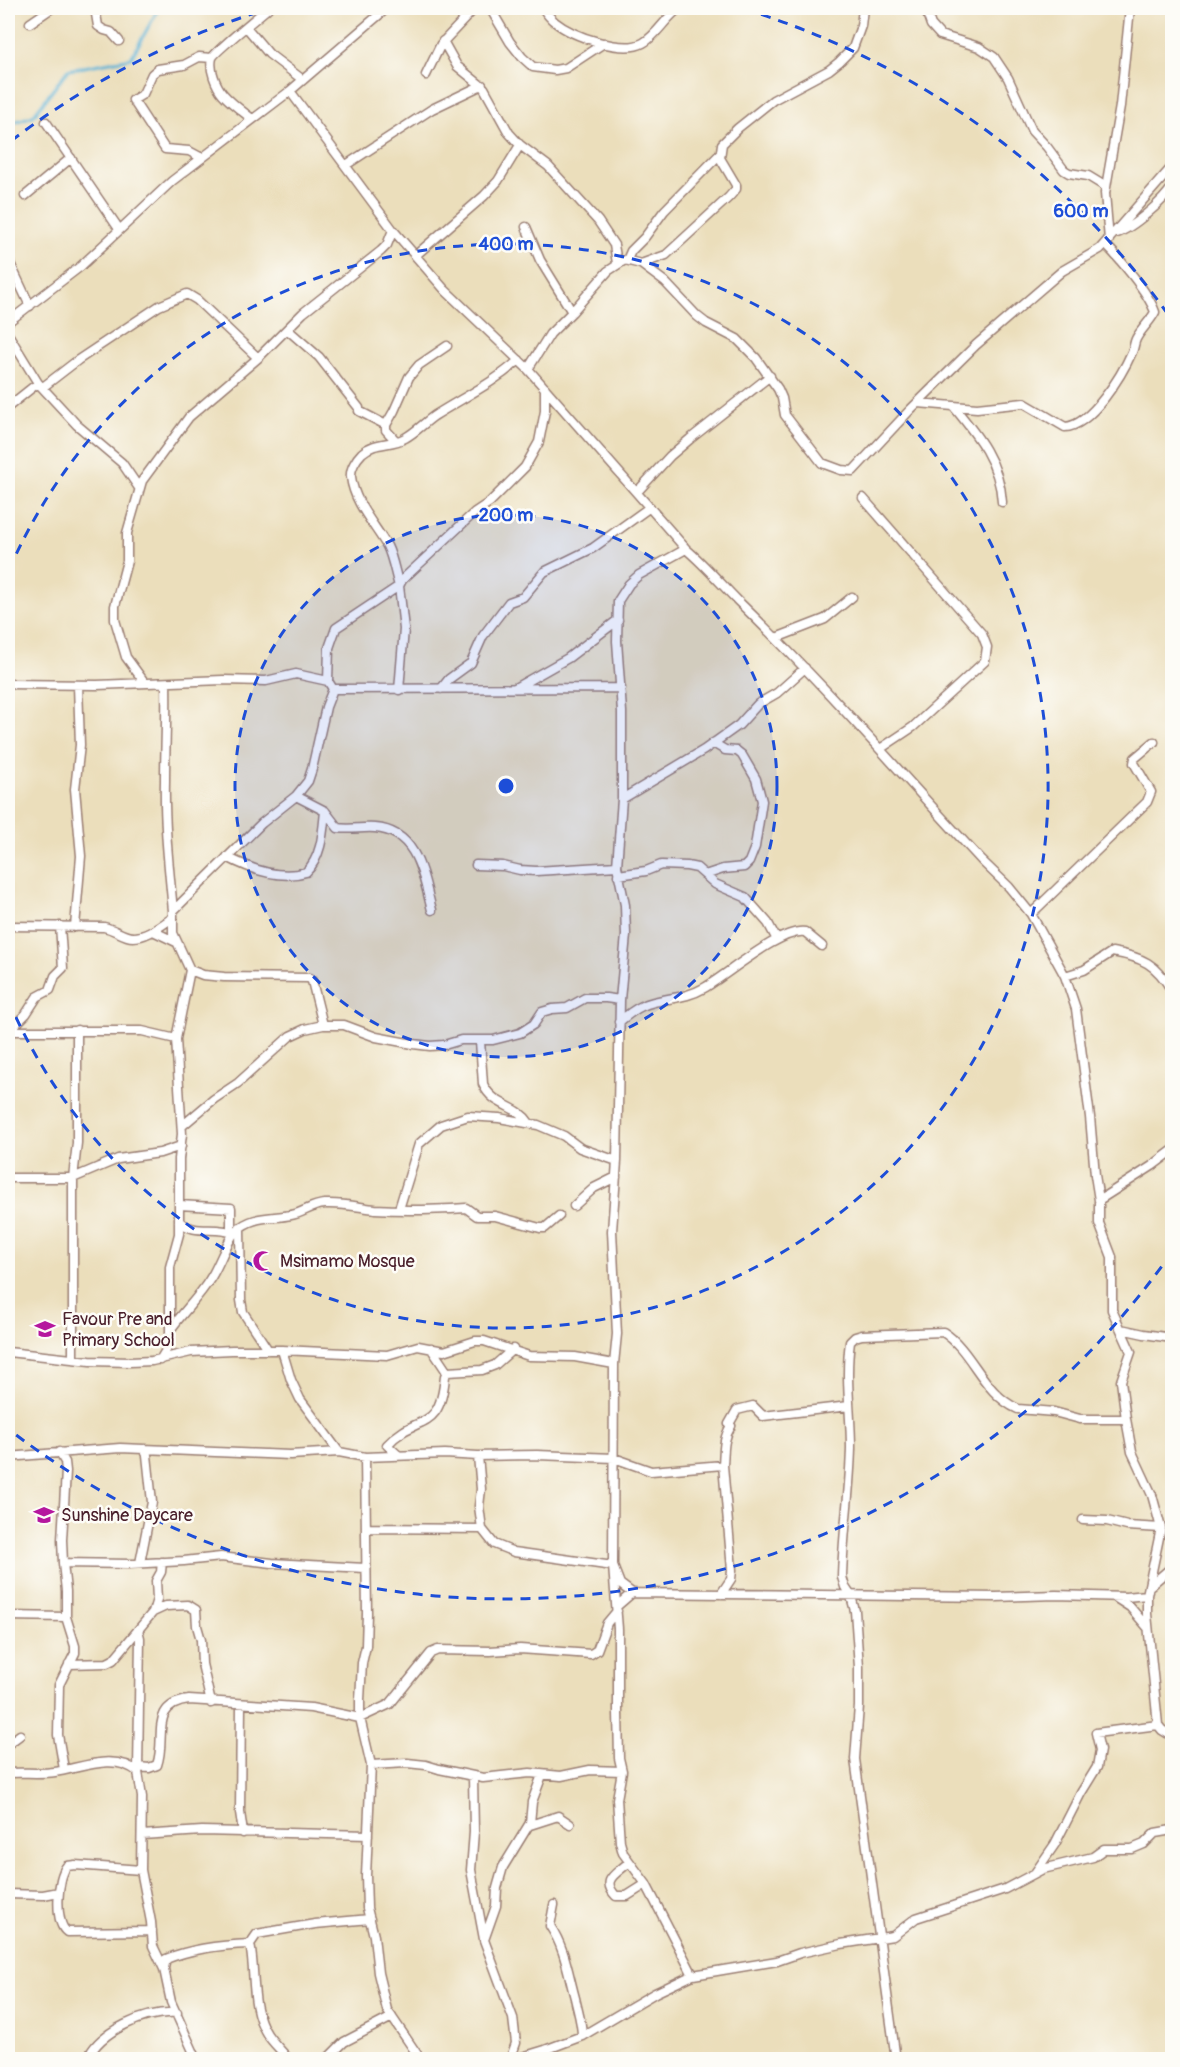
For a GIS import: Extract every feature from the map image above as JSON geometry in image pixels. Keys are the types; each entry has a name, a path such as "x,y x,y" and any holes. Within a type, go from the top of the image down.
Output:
{"street":[{"path":"30,22 52,8"},
{"path":"95,8 98,26 111,32 119,41"},
{"path":"252,119 223,94 214,77 212,58 219,49 268,8"},
{"path":"8,322 95,254 172,181 291,91 387,8"},
{"path":"426,75 443,41 475,8"},
{"path":"490,8 510,42 533,67 555,70 566,68 604,44"},
{"path":"543,8 562,27 604,44 627,47 646,41 680,8"},
{"path":"641,264 666,255 736,189 734,180 721,161 722,144 773,100 830,70 839,62 853,48 862,11 872,8"},
{"path":"925,8 928,19 936,32 946,38 979,47 994,57 1008,78 1032,131 1064,170 1088,176 1106,187"},
{"path":"918,403 977,408 1024,403 1062,426 1068,427 1087,416 1102,402 1126,365 1137,339 1155,312 1109,239 1106,187 1120,106 1129,9"},
{"path":"246,28 269,54 303,80"},
{"path":"443,41 457,66 482,85 506,129 520,145 548,166 598,221 614,245 617,263"},
{"path":"202,158 189,151 165,149 133,100 143,93 152,74 158,69 184,65 199,57 212,58"},
{"path":"346,165 432,109 482,85"},
{"path":"291,91 393,230 445,290 528,369 686,549 703,563 727,591 805,668 975,854 1009,887 1031,914 1065,976 1076,1009 1099,1200 1099,1223 1112,1257 1112,1310 1131,1352 1121,1381 1126,1419 1132,1452 1152,1495 1161,1528 1148,1592 1148,1628 1158,1725 1173,1736"},
{"path":"46,122 119,229"},
{"path":"416,255 484,196 498,181 520,145"},
{"path":"627,260 631,251 645,237 664,211 720,154"},
{"path":"25,196 71,158"},
{"path":"1109,239 1173,167"},
{"path":"528,369 550,334 617,263 627,260 641,264 665,282 697,316 737,339 756,358 770,376 782,398 785,415 822,463 841,470 853,471 976,345 1062,271 1162,202 1173,187"},
{"path":"525,227 540,260 572,312"},
{"path":"384,248 393,230"},
{"path":"145,684 126,657 116,620 115,606 126,561 127,533 139,488 147,473 189,417 258,358 303,313 384,248 405,243"},
{"path":"8,259 30,306"},
{"path":"8,408 159,306 187,294 197,300 258,358"},
{"path":"288,330 319,357 359,411 386,425"},
{"path":"8,334 40,385 56,404 122,463 139,488"},
{"path":"396,441 386,430 386,425 414,371 447,346"},
{"path":"399,690 404,629 399,586 388,549 357,496 351,470 362,453 381,443 402,440 425,422 507,371 519,360"},
{"path":"637,492 670,456 770,376"},
{"path":"8,926 114,929 127,936 153,931 173,914 262,823 296,796 308,781 312,769 331,685 329,648 336,628 399,586 405,576 475,512 490,502 525,467 532,457 541,431 545,411 545,388"},
{"path":"954,407 978,435 993,462 1002,502"},
{"path":"864,498 982,634 987,647 985,661 940,704 913,728 880,749"},
{"path":"441,689 449,679 471,663 483,636 509,602 523,597 544,572 593,548 650,507"},
{"path":"686,549 649,568 629,584 618,601 617,641 621,688 622,799 618,871 625,905 626,926 620,1000 617,1161 612,1231 617,1334 614,1364 613,1566 617,1609 619,1758 622,1771 617,1799 620,1842 623,1853 646,1884 693,1975"},
{"path":"776,638 825,619 852,597"},
{"path":"514,688 568,658 618,620"},
{"path":"622,799 745,721 759,704 777,693 805,668"},
{"path":"8,684 78,685 223,680 266,681 296,674 331,685 399,690 621,688"},
{"path":"160,1360 169,1345 171,1330 170,1267 179,1234 182,1126 176,1039 190,970 176,942 166,840 166,683"},
{"path":"75,927 81,856 75,789 80,745 78,685"},
{"path":"705,875 723,869 742,867 749,862 755,847 762,801 756,779 742,755 736,751 725,750 714,742"},
{"path":"1031,914 1147,802 1151,792 1134,763 1136,758 1154,742"},
{"path":"296,796 324,811 338,828 384,829 407,842 417,857 432,910"},
{"path":"227,857 264,872 283,874 306,872 315,862 324,811"},
{"path":"476,865 536,871 646,871 661,865 674,864 697,868 715,884 745,897 768,923 777,940"},
{"path":"8,1031 26,1014 37,997 50,990 56,976 63,968 60,926"},
{"path":"153,931 176,942"},
{"path":"619,1022 640,1006 687,997 703,989 777,940 800,931 809,934 822,946"},
{"path":"1065,976 1084,970 1112,952 1152,965 1162,974 1173,991"},
{"path":"190,970 203,975 309,978 312,981 323,1025"},
{"path":"182,1126 238,1083 290,1036 305,1029 323,1025 344,1025 376,1037 430,1046 444,1045 461,1040 493,1040 527,1030 542,1012 567,1008 585,998 620,1000"},
{"path":"73,1359 73,1178 77,1135 77,1030"},
{"path":"8,1031 142,1031 176,1039"},
{"path":"480,1041 485,1089 495,1100 522,1114 529,1123"},
{"path":"399,1209 419,1144 441,1125 468,1116 546,1127 580,1148 617,1161"},
{"path":"8,1178 73,1178 118,1159 160,1153 181,1146"},
{"path":"1099,1200 1173,1151"},
{"path":"574,1206 594,1188 616,1177"},
{"path":"171,1330 210,1281 235,1231 254,1220 270,1216 290,1216 307,1208 324,1204 449,1211 466,1208 477,1216 495,1216 540,1228 545,1228 559,1216"},
{"path":"179,1205 231,1208 243,1312 268,1350"},
{"path":"178,1221 194,1230 235,1231"},
{"path":"1121,1329 1173,1338"},
{"path":"896,2060 855,1759 859,1726 859,1667 855,1611 842,1576 850,1474 848,1359 850,1342 853,1338 862,1335 939,1331 946,1334 990,1389 1012,1407 1067,1414 1080,1419 1126,1419"},
{"path":"8,1352 130,1362 160,1360 191,1352 282,1350 378,1355 418,1346 444,1350 475,1341 484,1341 530,1356 575,1357 614,1364"},
{"path":"431,1348 447,1372"},
{"path":"447,1372 482,1370 495,1365 513,1349"},
{"path":"282,1350 291,1380 300,1399 339,1452"},
{"path":"398,1455 387,1445 394,1436 423,1422 438,1409 442,1401 444,1376 447,1372"},
{"path":"721,1594 731,1579 732,1560 723,1465 726,1434 737,1410 753,1406 764,1416 849,1406"},
{"path":"8,1457 120,1448 290,1455 339,1452 365,1457 445,1454 614,1458 651,1471 723,1465"},
{"path":"140,1563 152,1502 147,1455 144,1449"},
{"path":"59,1452 65,1462 66,1471 62,1540 66,1617 75,1646 75,1653 59,1685 58,1735 64,1769"},
{"path":"478,1456 482,1529 494,1544 514,1552 613,1566"},
{"path":"365,1457 366,1646 360,1676 360,1718 371,1766 366,1876 367,1908 387,2010 421,2060"},
{"path":"1083,1520 1161,1528"},
{"path":"367,1528 482,1529"},
{"path":"63,1563 140,1563 221,1557 272,1563 365,1568"},
{"path":"69,1664 107,1663 114,1660 153,1612 157,1599 156,1581 161,1572 162,1562"},
{"path":"613,1566 620,1584 632,1593 1113,1597 1148,1592 1165,1571 1173,1566"},
{"path":"731,1579 741,1594"},
{"path":"8,1773 56,1772 88,1764 112,1762 138,1770 157,1765 161,1754 161,1721 164,1712 178,1701 311,1708 360,1718 390,1704 431,1653 438,1650 520,1649 591,1654 597,1650 607,1623 632,1593"},
{"path":"1113,1597 1130,1607 1148,1628"},
{"path":"153,1612 166,1606 188,1605 196,1610 202,1664 211,1703"},
{"path":"8,1616 66,1617"},
{"path":"138,1630 140,1638 138,1770 142,1797 141,1870 153,1946 164,1969"},
{"path":"241,1704 240,1812 243,1833"},
{"path":"1034,1875 1055,1844 1097,1767 1100,1750 1095,1733 1158,1725"},
{"path":"8,1744 20,1735"},
{"path":"371,1766 407,1763 426,1765 483,1778 530,1773 561,1776 590,1770 622,1771"},
{"path":"484,1940 496,1906 497,1888 503,1867 530,1825 531,1806 542,1775"},
{"path":"473,1776 474,1832 471,1870 484,1940 513,2018 516,2043 511,2060"},
{"path":"530,1825 558,1816 570,1824"},
{"path":"511,2060 582,2036 610,2022 655,1993 693,1975 777,1961 841,1944 893,1936 916,1918 1005,1889 1043,1869 1093,1857 1104,1849 1132,1849 1144,1844 1155,1833 1173,1830"},
{"path":"142,1835 202,1831 368,1835"},
{"path":"629,1862 611,1878 609,1884 612,1892 616,1896 623,1897 646,1884"},
{"path":"141,1870 67,1866 61,1875 59,1917 63,1929 67,1932 152,1931"},
{"path":"8,1894 43,1895 59,1892"},
{"path":"554,1905 550,1926 561,1945 571,1977 582,2023 582,2036"},
{"path":"289,2060 267,2034 262,2023 254,1990 254,1965 250,1944 257,1934 315,1924 370,1919"},
{"path":"197,2060 166,1986 164,1969 166,1959 180,1953 217,1945 250,1944"},
{"path":"87,2060 96,2044 108,2034 139,2019 161,2012 177,2013"},
{"path":"326,2060 344,2042 392,2017"}],"waterway":[{"path":"8,124 33,116 68,70 131,58 159,8"}],"place":[{"name":"Msimamo Mosque","path":"263,1261"},
{"name":"Favour Pre and Primary School","path":"45,1329"},
{"name":"Sunshine Daycare","path":"44,1515"}]}
